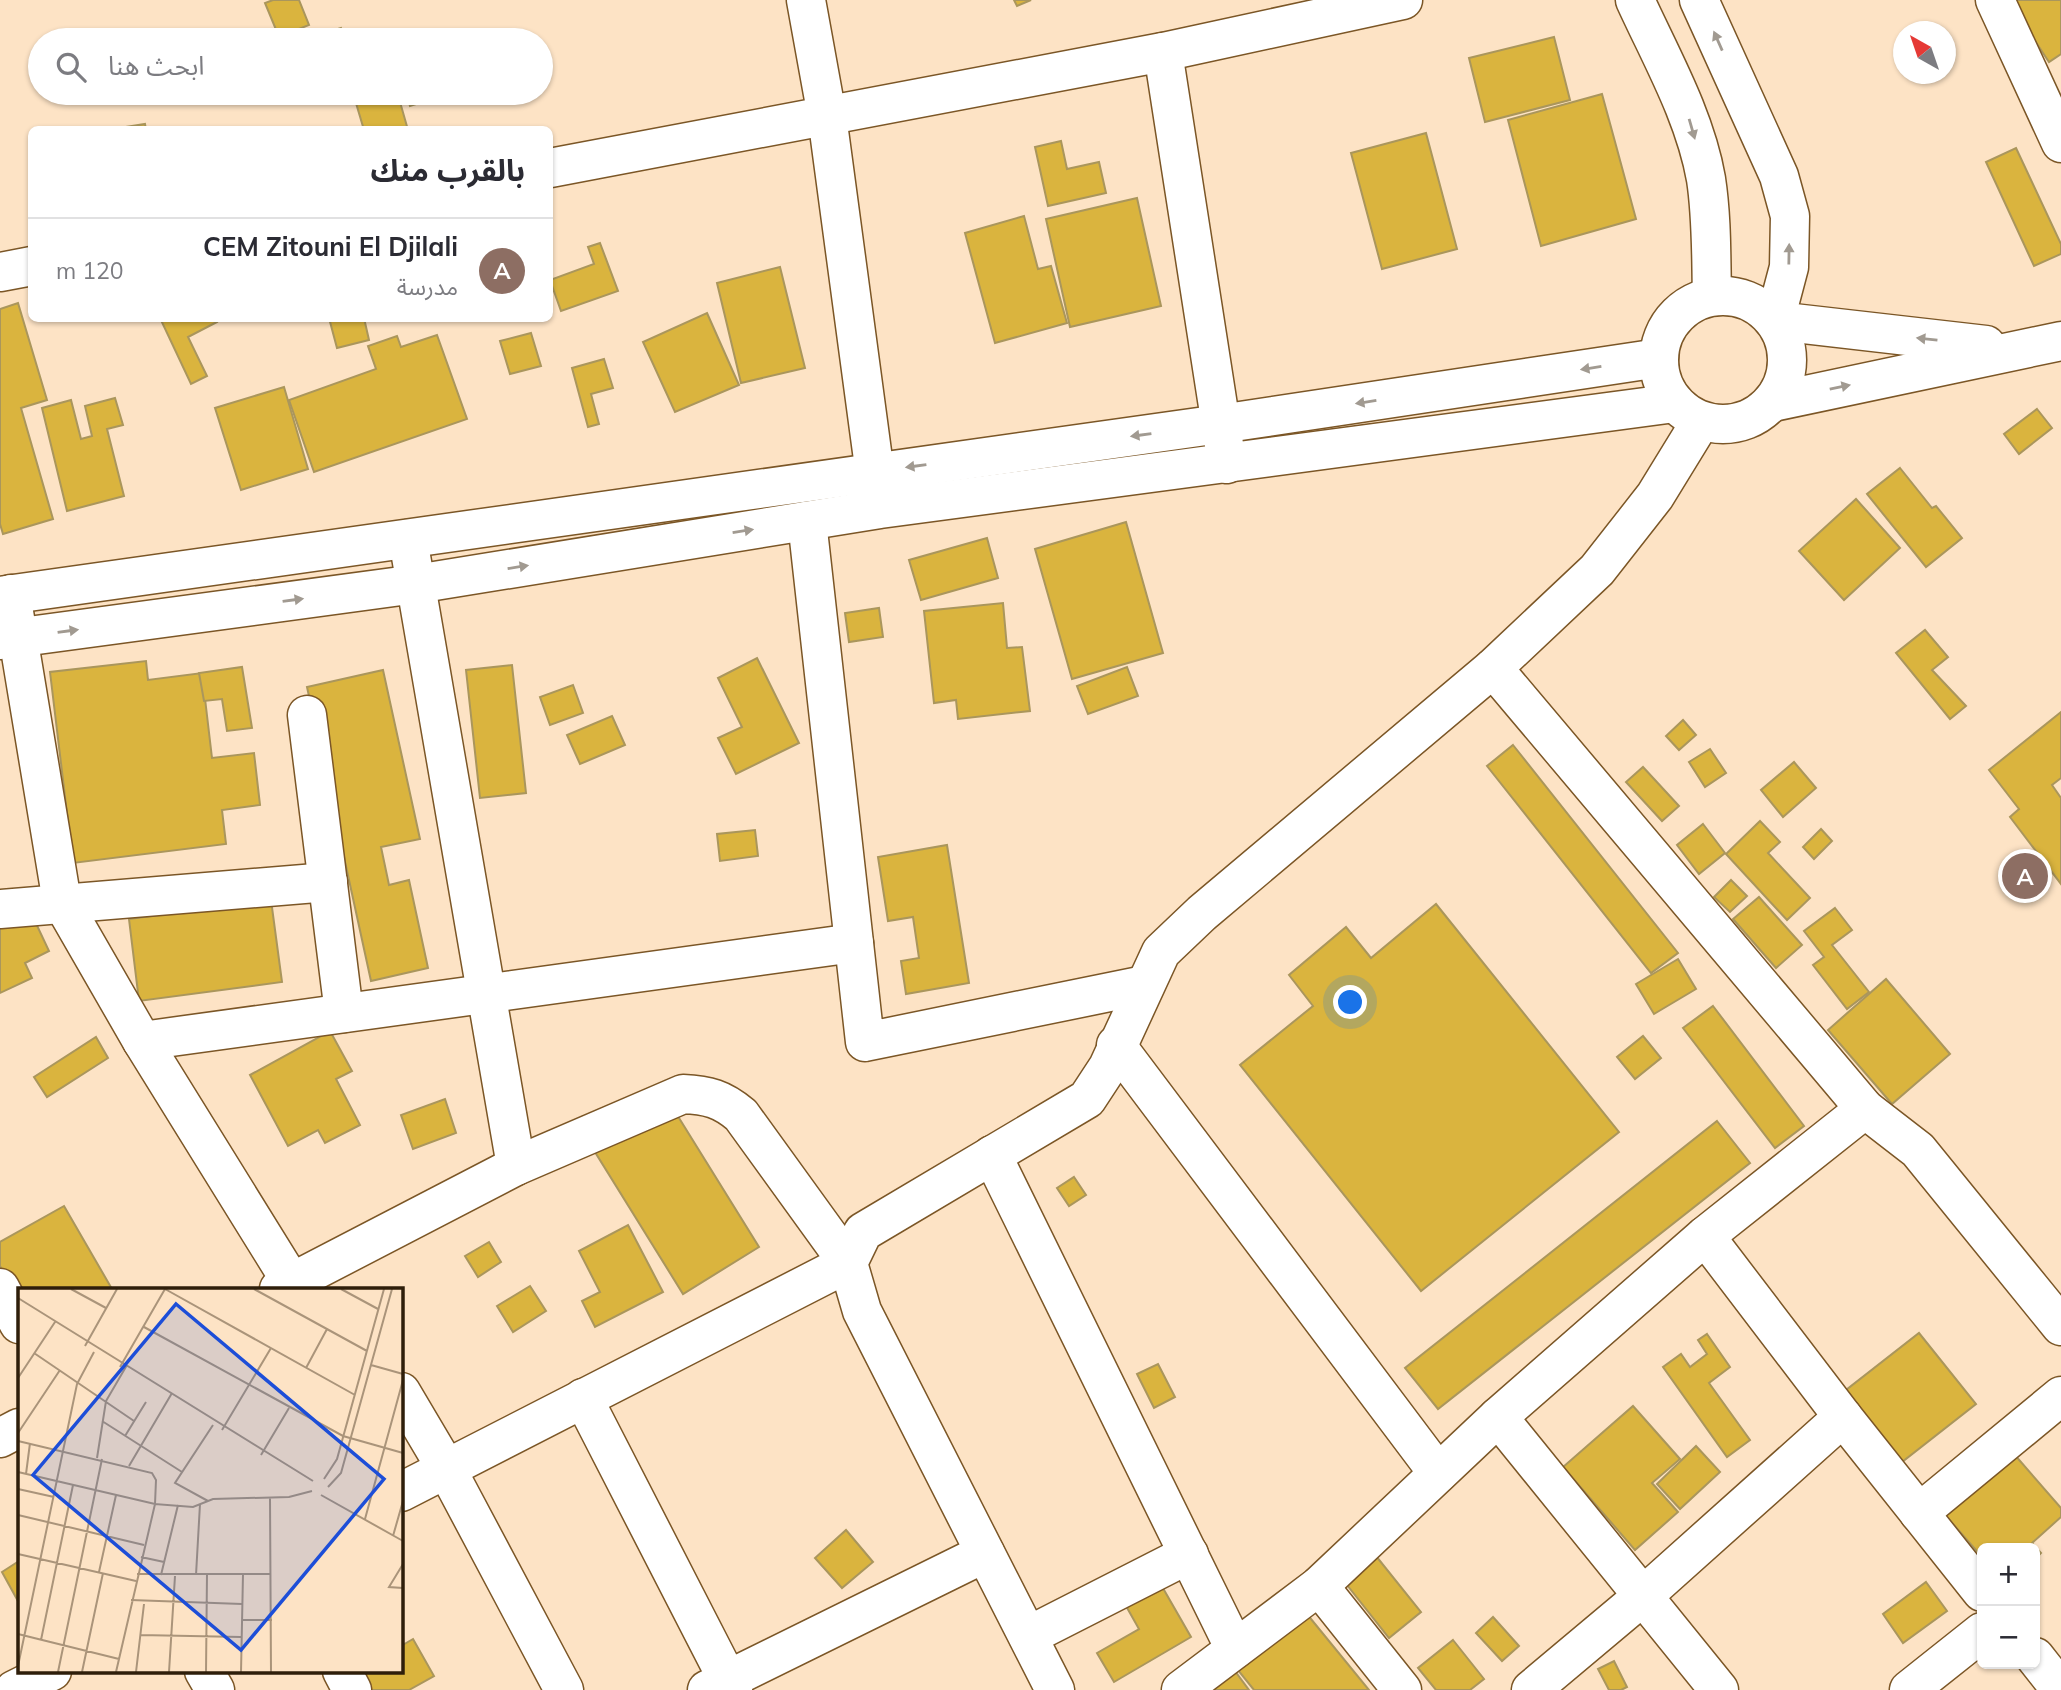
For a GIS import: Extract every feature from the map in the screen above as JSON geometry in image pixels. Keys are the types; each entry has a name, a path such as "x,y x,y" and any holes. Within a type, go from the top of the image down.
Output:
{"street":[{"path":"806,0 827,116 880,509"},
{"path":"553,167 1163,52 1403,0"},
{"path":"1634,0 1687,113 1705,177 1711,219 1712,296"},
{"path":"1699,0 1779,176 1790,216 1789,267 1775,321"},
{"path":"1995,0 2061,143"},
{"path":"1163,52 1227,464"},
{"path":"0,272 28,267"},
{"path":"1688,412 1660,374 1661,343 1674,318 1697,301 1712,296 1746,300 1762,308 1775,321 1784,336 1788,370 1773,402"},
{"path":"1775,321 2020,349"},
{"path":"9,639 416,584 880,509 1227,464 1688,412 1733,424 1748,420 1773,402 2061,341"},
{"path":"1055,1690 862,1311 848,1263 741,1115 727,1103 709,1095 683,1094 663,1101 516,1166 332,1276 286,1286 62,902 9,639 6,595 1220,424 1659,358"},
{"path":"402,1491 848,1263 863,1232 1087,1099 1108,1067 1161,953 1202,914 1493,668 1597,570 1628,534 1688,412"},
{"path":"807,521 864,1042 1144,985"},
{"path":"408,539 516,1166"},
{"path":"1493,668 1865,1109 1918,1150 2061,1326"},
{"path":"307,715 344,1013"},
{"path":"0,909 328,882"},
{"path":"142,1041 486,991 854,943"},
{"path":"1116,1045 1438,1474"},
{"path":"1181,1690 1319,1586 1498,1417 1705,1236 1865,1109"},
{"path":"992,1155 1235,1649"},
{"path":"1705,1236 1843,1417 1977,1586"},
{"path":"0,1288 18,1322"},
{"path":"402,1394 446,1468 565,1690"},
{"path":"1919,1513 2061,1396"},
{"path":"583,1398 723,1687 985,1553"},
{"path":"1498,1417 1719,1690"},
{"path":"1531,1690 1643,1596 1843,1417"},
{"path":"0,1438 18,1429"},
{"path":"1028,1636 1189,1554"},
{"path":"1319,1586 1402,1690"},
{"path":"1909,1690 1977,1636"},
{"path":"2040,1663 2061,1690"},
{"path":"14,1690 50,1672"},
{"path":"205,1672 215,1690"},
{"path":"343,1672 352,1690"}],"building":[{"path":"273,0 299,0 309,25 302,28 275,28 265,3"},
{"path":"1014,0 1031,0 1017,6"},
{"path":"2008,0 2061,0 2061,54 2049,62"},
{"path":"1554,37 1570,100 1485,122 1469,58"},
{"path":"1602,94 1636,219 1541,246 1508,120"},
{"path":"357,105 401,105 407,126 363,126"},
{"path":"1426,133 1457,249 1382,269 1351,153"},
{"path":"1061,141 1067,169 1099,162 1106,193 1048,206 1035,147"},
{"path":"2016,148 2061,244 2061,254 2034,266 1986,162"},
{"path":"1137,198 1161,306 1070,327 1046,219"},
{"path":"1024,216 1038,269 1051,266 1067,323 995,343 965,233"},
{"path":"600,243 618,291 561,311 553,288 553,279 594,264 588,247"},
{"path":"780,267 805,368 741,383 717,283"},
{"path":"18,303 47,400 21,408 53,519 3,534 0,524 0,309"},
{"path":"707,313 739,385 675,412 643,342"},
{"path":"162,322 217,322 188,337 207,376 191,384"},
{"path":"330,322 365,322 369,340 337,348"},
{"path":"531,333 541,366 510,374 500,341"},
{"path":"437,335 467,419 314,472 289,400 376,369 368,346 397,336 401,347"},
{"path":"604,359 613,388 591,394 599,424 588,427 572,368"},
{"path":"284,387 308,469 241,490 215,408"},
{"path":"115,398 123,425 107,429 124,496 67,511 42,408 71,400 81,439 92,436 85,406"},
{"path":"2037,409 2052,428 2019,454 2004,434"},
{"path":"1900,468 1932,508 1936,506 1962,538 1926,567 1867,494"},
{"path":"1856,499 1900,548 1844,600 1799,551"},
{"path":"1126,522 1163,653 1072,679 1035,549"},
{"path":"987,538 998,578 921,600 909,560"},
{"path":"1003,603 1007,648 1022,647 1030,711 958,719 956,700 934,703 924,611"},
{"path":"879,608 883,637 849,642 845,613"},
{"path":"1925,630 1948,657 1932,670 1966,706 1950,719 1896,653"},
{"path":"757,658 799,743 736,774 718,738 742,727 718,678"},
{"path":"146,661 148,680 202,673 212,758 254,753 260,805 222,810 226,844 73,863 50,672"},
{"path":"512,665 526,793 480,798 466,670"},
{"path":"242,667 252,728 227,731 222,699 204,701 199,673"},
{"path":"1127,667 1138,696 1088,714 1077,686"},
{"path":"383,670 420,839 381,847 389,885 409,880 428,968 371,981 307,687"},
{"path":"573,685 583,713 550,725 540,697"},
{"path":"2061,712 2061,778 2052,785 2061,798 2061,884 2010,817 2019,809 1989,770"},
{"path":"612,716 625,745 580,764 567,735"},
{"path":"1683,720 1696,735 1679,750 1666,736"},
{"path":"1513,745 1678,953 1651,973 1487,766"},
{"path":"1710,749 1726,773 1705,787 1689,762"},
{"path":"1794,762 1816,788 1783,817 1761,790"},
{"path":"1643,767 1679,806 1662,821 1626,782"},
{"path":"1760,821 1780,842 1768,853 1810,898 1787,920 1726,854"},
{"path":"1703,824 1725,853 1699,874 1677,845"},
{"path":"1821,829 1832,841 1814,859 1803,847"},
{"path":"755,830 758,856 720,861 717,834"},
{"path":"947,845 969,983 906,994 901,961 919,958 913,917 888,921 878,857"},
{"path":"1731,880 1747,896 1730,912 1714,897"},
{"path":"1759,897 1802,945 1776,968 1733,919"},
{"path":"25,900 49,951 25,963 32,978 0,993 0,913"},
{"path":"271,900 282,982 139,1001 129,919"},
{"path":"1436,904 1619,1132 1421,1291 1240,1065 1313,1006 1289,975 1346,927 1371,958"},
{"path":"1835,908 1852,930 1832,945 1869,992 1847,1009 1813,965 1824,957 1804,931"},
{"path":"1678,959 1696,989 1654,1014 1636,984"},
{"path":"1886,979 1950,1054 1892,1104 1828,1030"},
{"path":"1713,1006 1804,1126 1775,1148 1683,1028"},
{"path":"330,1031 352,1071 336,1079 360,1125 325,1143 318,1130 288,1146 250,1075"},
{"path":"1643,1036 1661,1058 1635,1079 1617,1057"},
{"path":"96,1037 108,1058 47,1097 34,1077"},
{"path":"666,1097 759,1247 683,1294 590,1144"},
{"path":"445,1099 456,1133 413,1149 401,1115"},
{"path":"1717,1121 1750,1163 1438,1409 1405,1368"},
{"path":"1074,1177 1086,1195 1069,1206 1057,1188"},
{"path":"64,1206 111,1288 18,1288 18,1298 0,1266 0,1242"},
{"path":"628,1225 663,1292 595,1327 582,1301 600,1292 579,1251"},
{"path":"489,1242 501,1262 478,1277 465,1256"},
{"path":"530,1286 546,1311 513,1332 497,1306"},
{"path":"1919,1333 1976,1404 1902,1462 1846,1390"},
{"path":"1707,1334 1730,1367 1709,1383 1750,1440 1727,1457 1663,1367 1681,1354 1690,1367 1707,1354 1698,1340"},
{"path":"1158,1364 1175,1397 1154,1408 1137,1374"},
{"path":"1633,1406 1680,1459 1652,1483 1678,1512 1635,1550 1563,1467"},
{"path":"2001,1439 2061,1508 2061,1517 2032,1543 1977,1543 1977,1551 1932,1500"},
{"path":"1696,1446 1720,1472 1680,1509 1657,1484"},
{"path":"846,1530 873,1562 842,1588 815,1558"},
{"path":"1364,1541 1421,1612 1389,1638 1332,1566"},
{"path":"18,1562 18,1601 2,1572"},
{"path":"1156,1576 1191,1637 1114,1682 1097,1653 1139,1629 1121,1597"},
{"path":"1926,1582 1947,1611 1903,1643 1883,1614"},
{"path":"1302,1608 1369,1690 1254,1690 1233,1664"},
{"path":"1493,1617 1519,1646 1502,1661 1476,1633"},
{"path":"413,1639 434,1676 409,1690 369,1690 359,1672 402,1672 402,1645"},
{"path":"1453,1640 1484,1679 1470,1690 1436,1690 1418,1668"},
{"path":"1614,1661 1627,1687 1621,1690 1609,1690 1598,1669"},
{"path":"1232,1667 1249,1690 1201,1690"}],"place":[{"name":"CEM Zitouni El Djilali","path":"2025,876"}]}
